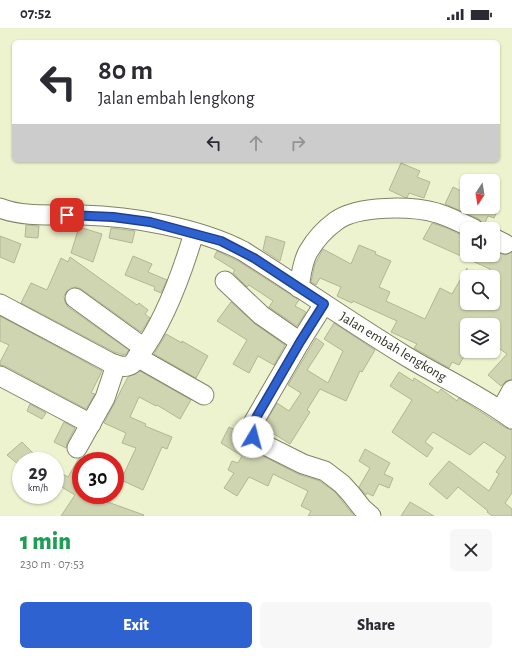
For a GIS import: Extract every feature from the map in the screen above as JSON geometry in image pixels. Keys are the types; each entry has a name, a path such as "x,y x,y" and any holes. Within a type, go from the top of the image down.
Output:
{"street":[{"name":"Jalan embah lengkong","path":"0,208 24,214 113,217 150,222 221,241 237,248 405,356 506,415"},
{"path":"299,288 302,268 308,253 320,234 337,220 358,212 387,208 422,210 450,218 460,223"},
{"path":"0,304 109,362 123,367 128,366 133,363 141,352 160,320 173,292 194,233"},
{"path":"225,281 261,315 300,342"},
{"path":"75,298 141,352 204,396"},
{"path":"324,304 253,423 251,434 265,445 303,464 325,471 342,484 362,508 371,516"},
{"path":"77,448 105,398 116,365"},
{"path":"0,376 91,424"},
{"path":"506,415 512,390"}],"building":[{"path":"401,163 420,171 417,177 430,182 424,198 409,193 407,198 389,190"},
{"path":"453,187 460,190 460,211 445,204"},
{"path":"468,214 496,214 494,218 488,216 485,222 482,222 479,219"},
{"path":"432,223 447,228 460,234 460,256 423,239"},
{"path":"26,225 39,226 38,238 25,237"},
{"path":"79,227 102,234 93,262 71,253"},
{"path":"111,228 135,231 132,243 109,238"},
{"path":"0,236 21,244 14,263 0,257"},
{"path":"266,236 285,242 280,261 263,250"},
{"path":"359,245 376,252 375,254 391,261 379,287 390,292 386,301 425,319 440,288 452,294 460,280 460,310 500,310 500,270 490,269 474,262 500,262 500,253 505,255 512,252 512,379 506,381 501,386 488,375 507,354 500,349 500,318 460,318 460,358 463,358 459,365 452,362 449,368 414,348 417,344 391,332 397,321 353,301 352,303 337,296 341,287 320,278 316,285 311,282 315,264 323,249 351,264"},
{"path":"217,251 238,261 299,300 295,306 306,312 297,326 269,307 273,301 249,285 247,287 233,273 235,270 214,257"},
{"path":"133,256 152,264 148,272 167,280 161,293 154,290 155,287 125,275"},
{"path":"70,257 137,305 139,303 148,310 145,314 150,318 141,332 81,289 77,287 71,288 66,292 64,296 68,307 129,350 125,355 114,352 21,303 31,283 47,290 61,258 68,262"},
{"path":"231,302 255,324 285,345 274,365 258,356 249,373 233,364 247,340 217,321"},
{"path":"0,316 102,371 91,393 95,394 86,409 5,366 0,365 0,362 9,345 0,341"},
{"path":"334,323 375,350 362,372 360,371 346,401 320,389 307,410 310,412 290,444 263,427 277,403 289,411 301,393 288,385 316,338 324,344 307,370 328,383 343,351 324,339"},
{"path":"166,334 182,343 182,341 208,356 196,378 154,354"},
{"path":"140,371 191,400 180,419 157,405 156,406 139,397 130,417 146,424 145,426 172,437 167,449 162,447 143,490 124,481 124,474 136,448 122,443 126,433 104,423 128,377"},
{"path":"399,372 413,381 414,378 438,393 441,389 457,401 459,398 506,428 512,430 512,493 505,503 512,509 512,516 492,516 487,512 488,511 458,487 447,499 429,484 449,461 489,491 499,474 496,472 506,457 484,442 470,455 433,432 425,442 433,448 427,457 392,432 412,400 390,386"},
{"path":"30,404 46,413 42,419 27,411"},
{"path":"64,422 75,428 66,448 54,442"},
{"path":"229,427 241,433 242,440 246,446 259,454 298,474 320,481 335,492 354,516 308,516 311,511 301,506 308,491 273,474 268,486 249,477 237,496 224,488 234,473 228,470 232,461 238,463 242,456 221,443"},
{"path":"22,442 32,452 12,452 12,459 7,455"},
{"path":"365,449 390,463 384,474 393,478 389,488 379,484 373,496 367,493 366,495 359,487 370,468 359,461"},
{"path":"72,470 72,493 64,488 64,475 68,477"},
{"path":"72,500 72,504 113,504 144,515 143,516 61,516"},
{"path":"410,502 434,516 401,516"}],"route":[{"path":"67,215 113,217 150,222 221,241 254,258 324,304 253,423 251,434 253,437"}]}
